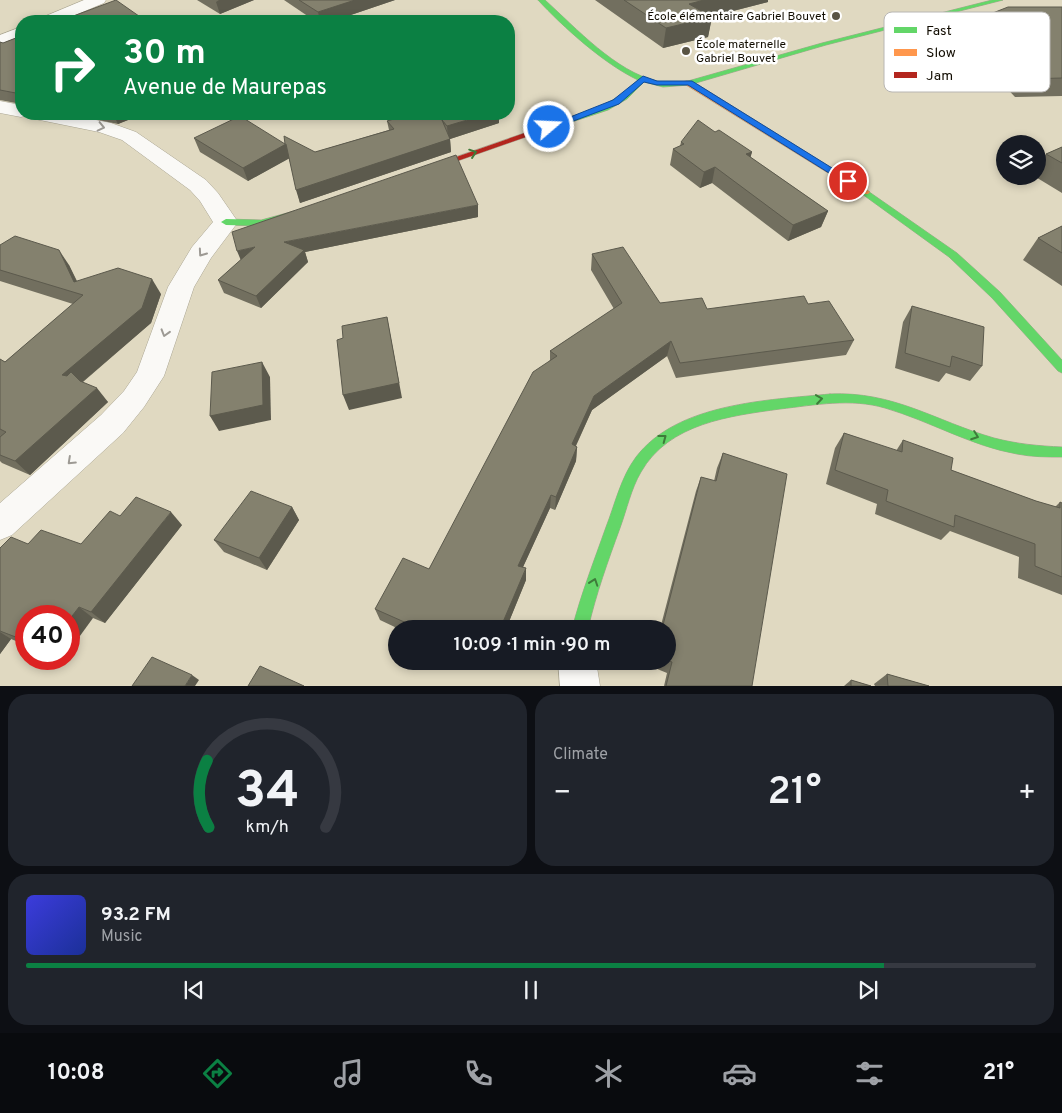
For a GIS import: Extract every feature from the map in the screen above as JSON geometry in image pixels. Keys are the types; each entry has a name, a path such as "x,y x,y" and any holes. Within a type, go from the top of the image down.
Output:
{"street":[{"path":"62,15 98,0"},
{"path":"541,0 627,71 657,83 689,83 824,44 884,29"},
{"path":"952,12 1000,0"},
{"path":"0,40 15,34"},
{"path":"409,175 605,108 624,97 643,79"},
{"path":"689,83 878,200 953,255 996,295 1062,368"},
{"path":"0,107 15,110"},
{"path":"66,120 104,128 129,136 198,185 210,198 217,212 226,222 246,224 270,222 307,210"},
{"path":"0,524 112,424 134,399 150,376 181,287 201,253 226,222"},
{"path":"582,620 629,481 641,459 656,442 670,432 704,418 733,411 835,397 857,398 903,410 994,443 1049,454 1062,452"},
{"path":"578,670 580,686"}],"building":[{"path":"116,0 137,15 76,15"},
{"path":"299,0 355,0 318,12"},
{"path":"624,0 704,0 689,4 712,17 666,28"},
{"path":"1008,7 1062,7 1062,78 1050,78 1050,12 995,12"},
{"path":"15,38 15,93 0,90 0,42 3,43"},
{"path":"232,120 246,120 285,144 284,136 315,152 394,129 387,121 442,120 450,139 296,190 286,144 243,168 194,138"},
{"path":"442,120 467,120 447,126"},
{"path":"698,120 715,132 719,130 752,152 746,154 828,211 793,225 715,167 704,172 673,149 684,144 681,142"},
{"path":"1062,147 1062,163 1046,154"},
{"path":"456,155 478,205 284,242 304,250 256,296 218,280 255,247 237,251 232,232"},
{"path":"1062,226 1062,253 1038,238"},
{"path":"15,236 59,250 74,282 118,268 152,279 142,308 62,375 67,376 71,372 80,381 97,388 15,461 0,455 0,437 6,432 0,429 0,359 5,362 83,295 0,270 0,245"},
{"path":"623,247 660,303 702,298 707,309 804,296 808,304 829,301 854,340 680,363 671,341 594,396 572,444 577,447 556,497 551,495 518,566 526,568 504,620 400,620 375,609 403,558 429,569 533,372 557,356 550,351 622,303 592,254"},
{"path":"912,306 984,327 982,366 952,356 950,367 905,353"},
{"path":"387,317 399,383 343,395 337,340 343,338 342,326"},
{"path":"262,362 263,405 210,416 212,372"},
{"path":"844,433 902,452 903,440 953,458 951,470 1036,501 1060,508 1060,502 1062,503 1062,577 1035,566 1035,544 955,515 954,527 886,501 888,490 835,470"},
{"path":"723,453 787,474 752,686 666,686 670,670 676,670 676,620 664,620 701,477 716,481"},
{"path":"251,491 292,507 259,558 214,540"},
{"path":"136,497 171,512 91,612 80,607 80,605 15,605 15,637 0,631 0,548 11,537 28,544 41,530 81,544 110,511 120,516"},
{"path":"152,657 192,675 185,686 132,686"},
{"path":"260,666 304,686 248,686"},
{"path":"887,674 929,686 888,686"},
{"path":"851,680 871,686 851,686"}],"traffic: fast":[{"path":"541,0 594,48 609,59 639,77 654,83 667,85 689,83 824,44 884,29"},
{"path":"952,12 1000,0"},
{"path":"542,130 605,108 624,97 643,79"},
{"path":"865,192 953,255 996,295 1062,368"},
{"path":"226,222 261,223 295,214"},
{"path":"583,620 599,565 635,470 652,447 667,435 701,419 758,407 843,398 870,400 906,410 993,443 1038,452 1062,452"}],"traffic: slow":[{"path":"689,83 865,192"}],"traffic: jam":[{"path":"423,170 542,130"}],"place":[{"name":"École élémentaire Gabriel Bouvet","path":"836,16"},
{"name":"École maternelle Gabriel Bouvet","path":"686,51"}],"route":[{"path":"549,127 605,108 624,97 643,79 657,83 689,83 848,181"}]}
